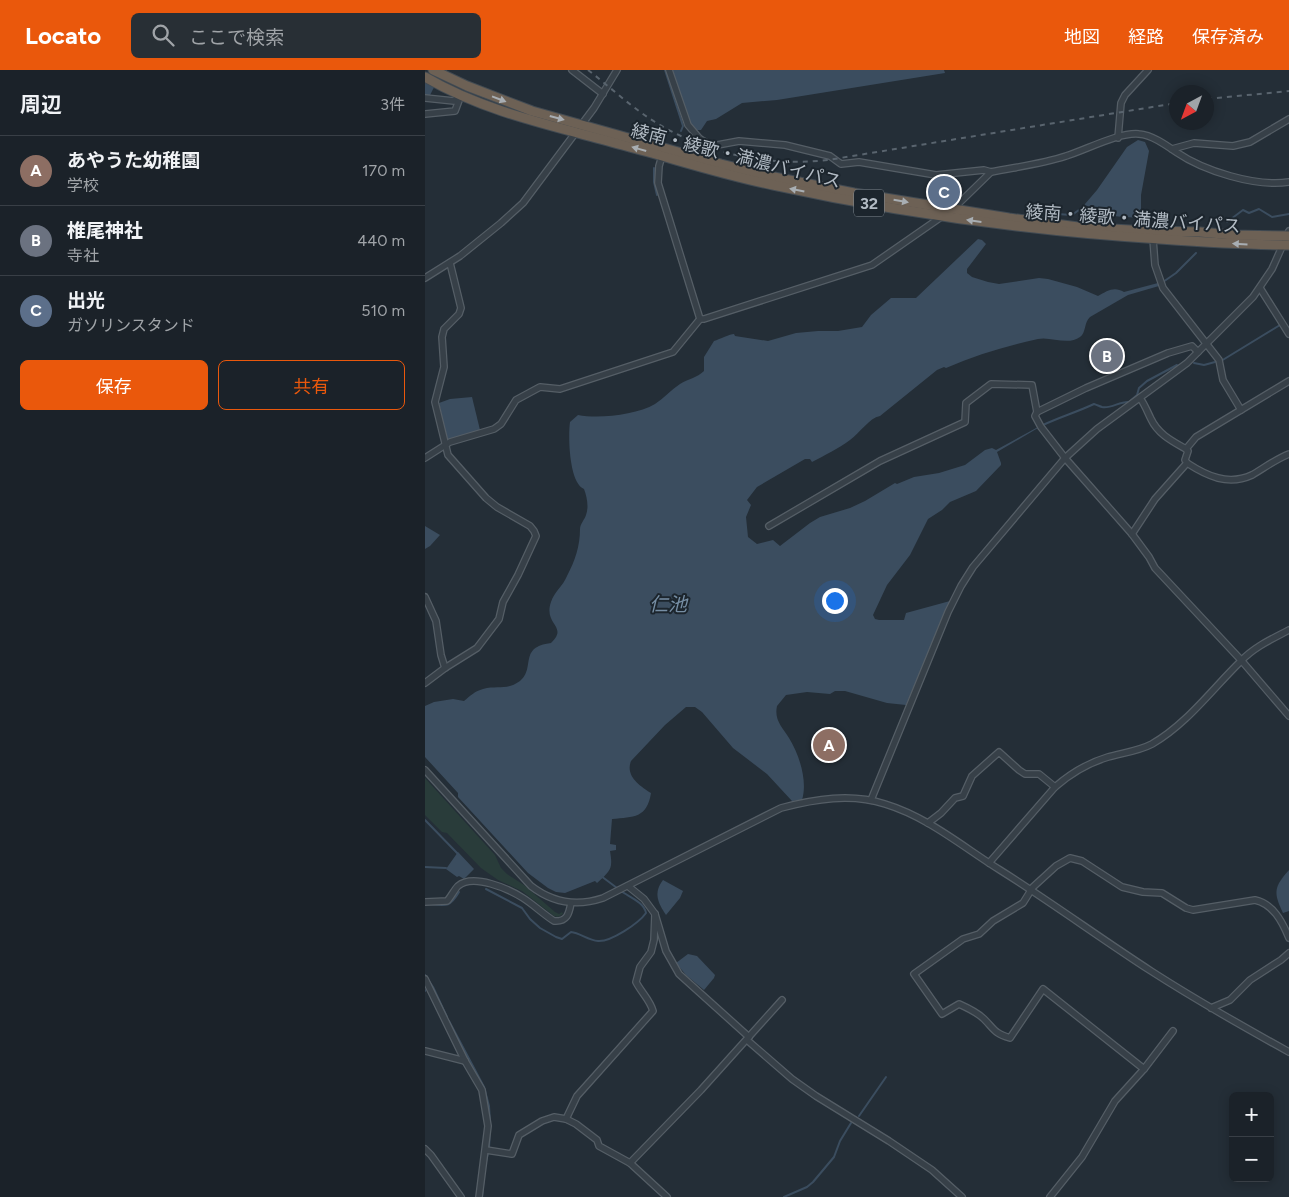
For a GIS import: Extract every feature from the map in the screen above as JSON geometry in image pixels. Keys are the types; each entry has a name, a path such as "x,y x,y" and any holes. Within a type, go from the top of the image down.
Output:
{"highway":[{"name":"綾南・綾歌・満濃バイパス","path":"433,70 523,108 774,177 952,210 1078,227 1287,238"},
{"name":"綾南・綾歌・満濃バイパス","path":"426,77 461,95 519,116 771,185 942,216 1050,231 1153,239 1287,238"}],"street":[{"path":"572,70 603,94"},
{"path":"425,278 450,264 515,211 582,124 617,70"},
{"path":"669,70 688,125 709,146 739,141 785,145 829,156 841,164 859,162 936,175 984,170 991,172 1065,157 1118,138 1138,134 1147,136 1185,157 1228,175 1259,182 1277,184 1289,182"},
{"path":"1118,138 1121,103 1125,95 1148,70"},
{"path":"426,98 454,101 461,95"},
{"path":"425,114 455,111 461,95"},
{"path":"1172,149 1194,143 1233,146 1250,142 1289,119"},
{"path":"695,156 700,139"},
{"path":"662,156 658,183 700,319"},
{"path":"425,458 450,442 495,430 516,400 539,388 560,389 673,352 700,319 872,265 952,210 991,172"},
{"path":"871,800 948,612 973,567 1065,458 1097,429 1187,363 1260,288 1272,269 1287,238"},
{"path":"1153,239 1155,265 1161,284 1219,360 1223,380 1241,410"},
{"path":"425,683 477,648 499,619 503,602 536,536 529,526 497,507 486,498 448,455 435,402 444,367 442,338 444,329 459,314 461,308 450,264"},
{"path":"1260,288 1289,334"},
{"path":"1037,412 1086,388 1168,353 1192,346 1198,352"},
{"path":"1186,449 1196,437 1289,381"},
{"path":"769,526 880,460 965,422 966,403 991,384 1032,384 1037,412 1035,416 1040,426 1065,458 1132,534 1149,556 1155,568 1241,660 1289,716"},
{"path":"1140,398 1146,406 1153,423 1163,435 1186,449 1188,451 1185,460 1187,463 1204,474 1218,479 1230,480 1250,476 1289,454"},
{"path":"1132,534 1155,499 1187,463"},
{"path":"425,597 436,621 445,668"},
{"path":"989,863 1055,787 1068,776 1083,767 1106,758 1140,749 1165,735 1198,705 1241,660 1258,646 1289,630"},
{"path":"928,823 955,798 963,796 973,776 999,752 1025,774 1039,774 1055,787"},
{"path":"425,770 531,886 549,898 571,903 591,902 615,892 781,808 809,801 833,798 871,800 910,812 1033,890 1211,1008 1289,1052"},
{"path":"1144,1069 1043,989 1010,1038 1000,1035 990,1028 977,1013 959,1004 942,1014 914,974 963,939 979,934 993,921 1023,903 1033,890 1033,887 1056,866 1073,858 1082,860 1122,887 1143,892 1161,893 1186,908 1193,910 1255,900 1264,902 1274,911 1289,938"},
{"path":"425,902 447,901 459,886 471,880 478,880 513,892 554,921 563,920 567,917 571,903"},
{"path":"626,887 645,899 655,914 666,951 679,974 748,1039 792,1079 816,1096 889,1140 925,1165 963,1197"},
{"path":"566,1119 577,1096 653,1011 652,1006 636,982 640,967 651,952 654,940 655,914"},
{"path":"1211,1008 1230,1000 1250,980 1276,964 1289,953"},
{"path":"425,980 484,1096 488,1126 488,1150 482,1167 479,1197"},
{"path":"630,1163 748,1039 782,1000"},
{"path":"1050,1197 1082,1157 1115,1101 1144,1069 1173,1031"},
{"path":"425,1051 465,1061"},
{"path":"488,1150 512,1154 519,1135 542,1121 554,1117 566,1119 577,1124 597,1140 599,1146 630,1163 667,1197"},
{"path":"425,1150 431,1155 461,1197"}],"green space":[{"path":"425,778 495,855 501,868 507,874 524,885 555,912 559,914 562,912 563,914 558,917 554,916 522,891 498,880 481,868 447,833 442,832 425,815"}],"water":[{"path":"671,70 944,70 945,73 777,100 742,103 716,119 707,121 701,130 695,130 688,119"},
{"path":"1138,140 1145,142 1149,151 1141,195 1141,218 1111,216 1091,209 1085,204 1127,147"},
{"name":"仁池","path":"978,239 986,244 967,269 967,273 972,277 988,282 999,284 1039,278 1048,279 1077,287 1098,296 1114,289 1124,292 1158,283 1159,286 1128,295 1090,317 1082,335 1075,340 1038,339 992,351 937,370 880,416 868,423 854,437 812,462 810,459 805,459 757,487 747,500 751,505 746,517 748,537 757,544 773,540 780,546 820,517 850,508 895,483 965,465 985,450 992,448 996,450 1038,427 997,452 1001,465 976,491 950,502 928,519 910,555 887,585 873,615 875,619 904,620 906,613 950,601 906,705 887,703 845,691 835,691 830,694 807,692 786,695 777,706 776,711 779,723 796,752 804,785 802,800 792,801 767,774 733,748 702,712 695,707 686,707 665,725 631,761 630,771 632,776 638,784 651,793 643,812 627,818 612,819 610,844 616,845 616,850 610,851 611,866 608,872 597,883 595,881 565,893 556,892 548,888 528,873 458,797 458,793 425,757 425,706 434,702 453,699 464,701 480,690 515,684 525,676 531,653 534,649 551,643 556,637 557,629 552,621 549,610 554,595 565,580 575,559 580,527 587,509 584,489 579,485 572,469 569,438 570,422 578,415 596,417 617,415 638,411 655,404 680,384 704,371 704,357 714,341 730,335 734,334 735,336 768,341 796,333 838,331 862,327 871,315 891,298 916,298"},
{"path":"472,397 480,430 447,440 439,403 450,399"},
{"path":"425,526 440,535 425,549"},
{"path":"458,852 474,869 464,879 459,876 457,877 446,869"},
{"path":"1289,870 1289,911 1283,913 1278,900 1277,890 1280,881"},
{"path":"663,880 683,891 680,898 666,915 657,894"},
{"path":"688,954 697,956 715,975 704,990 686,975 676,963"}],"waterway":[{"path":"425,94 442,70"},
{"path":"665,70 683,126 681,131"},
{"path":"654,168 654,182 657,195"},
{"path":"1042,213 1072,215 1087,204"},
{"path":"1227,222 1243,210 1249,213 1259,209 1272,217 1289,214"},
{"path":"1163,282 1176,273 1196,253"},
{"path":"1221,361 1280,325"},
{"path":"1194,363 1204,365 1215,362"},
{"path":"1043,425 1094,404 1105,407 1129,402 1137,395 1139,388 1147,381 1177,365"},
{"path":"425,820 459,855"},
{"path":"425,867 446,868"},
{"path":"601,876 617,888"},
{"path":"486,889 522,908 540,928 556,937 562,939 571,932 598,941 610,938 624,931 646,913 639,903 621,891"},
{"path":"430,904 450,903 459,892"},
{"path":"425,975 433,987 447,1017"},
{"path":"449,1021 484,1087 489,1106 490,1122"},
{"path":"859,1116 886,1077"},
{"path":"784,1197 807,1187 813,1182 834,1157 840,1141 851,1123"},
{"path":"486,1162 490,1129"},
{"path":"482,1197 484,1176"}],"railway":[{"path":"588,70 637,110 675,133 695,142 738,156 783,162 828,160 1169,104"},
{"path":"1214,98 1289,91"}],"place":[{"name":"出光","path":"944,192"},
{"name":"椎尾神社","path":"1107,356"},
{"name":"あやうた幼稚園","path":"829,745"}]}
